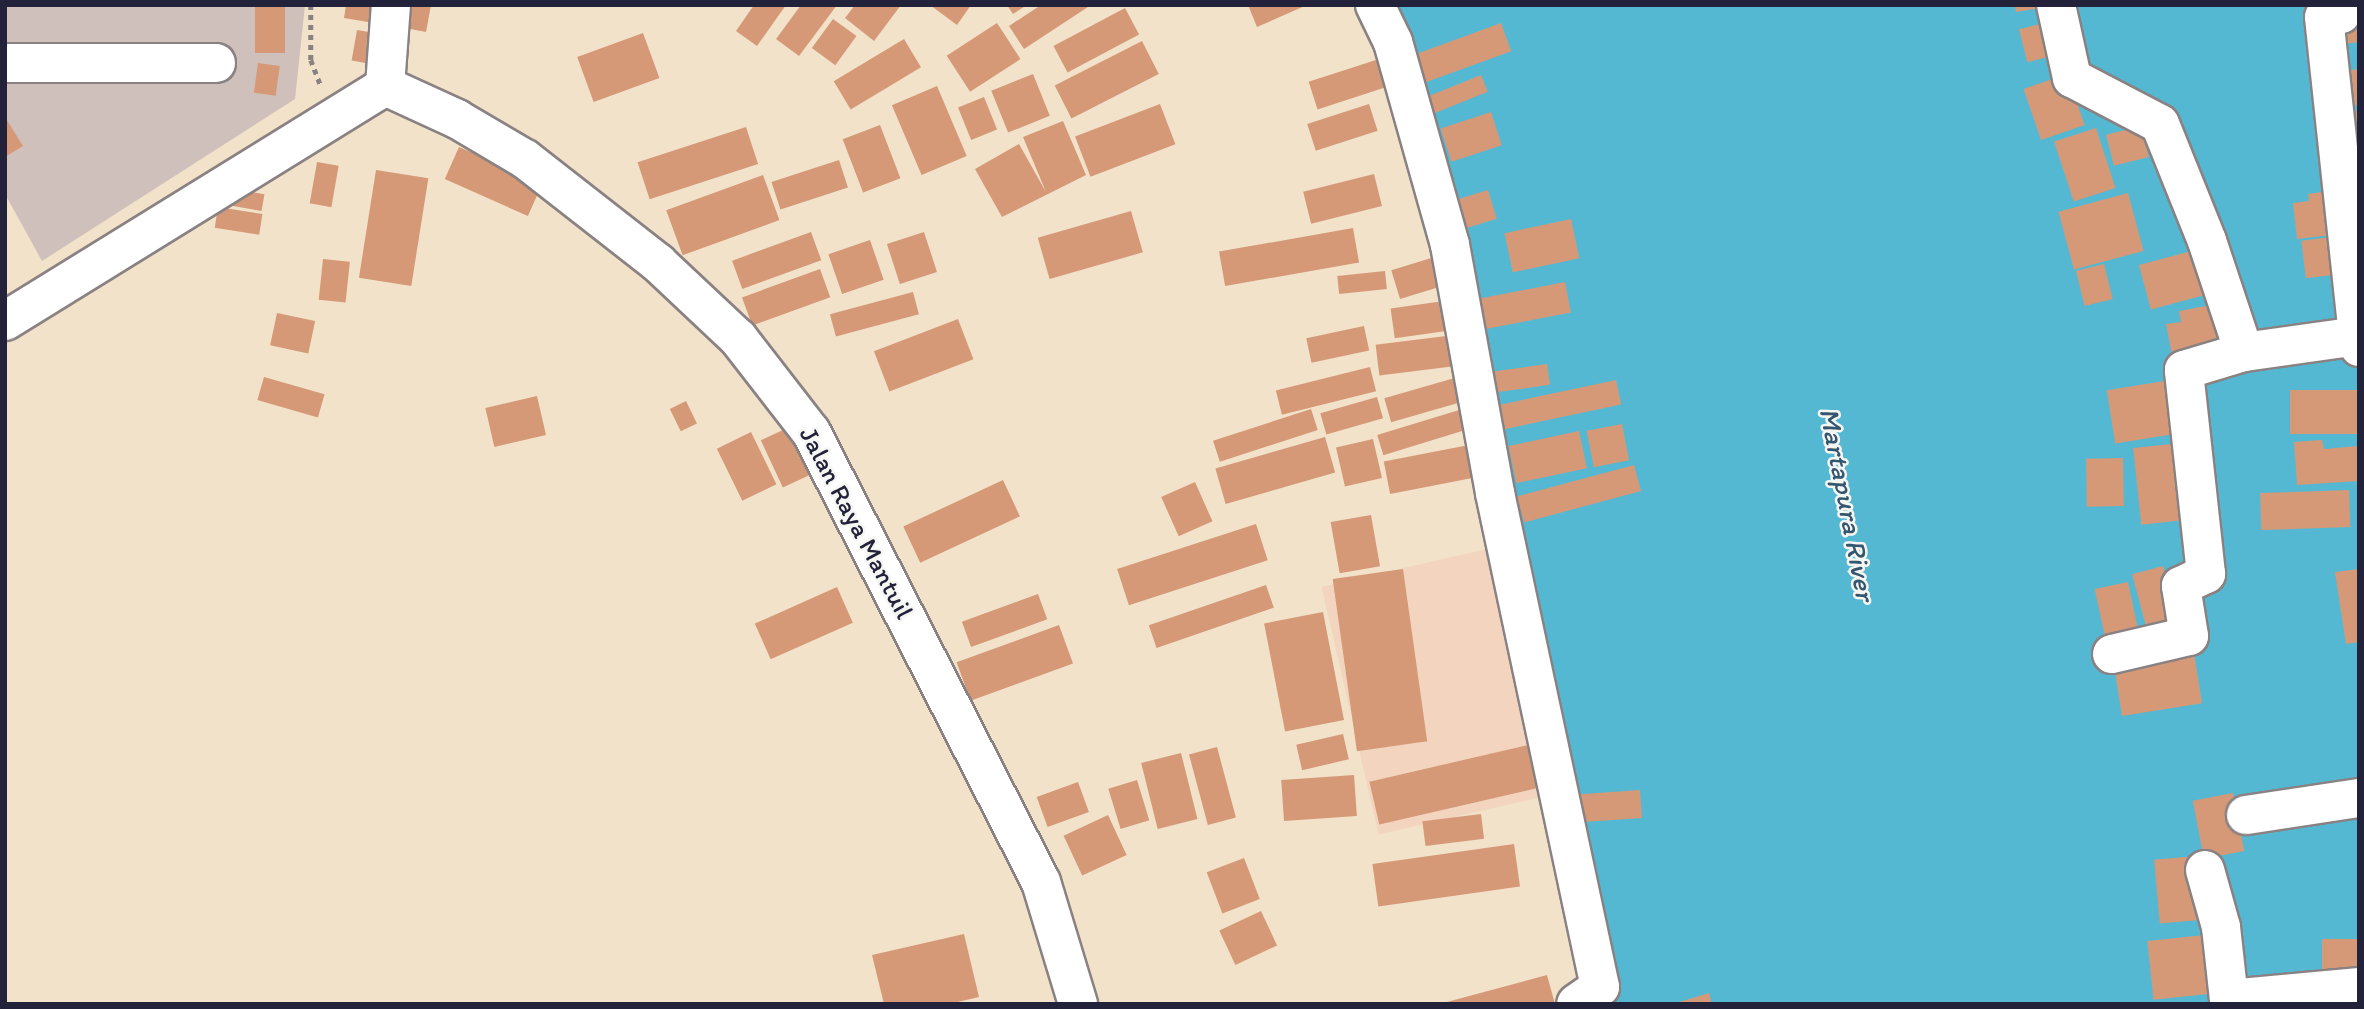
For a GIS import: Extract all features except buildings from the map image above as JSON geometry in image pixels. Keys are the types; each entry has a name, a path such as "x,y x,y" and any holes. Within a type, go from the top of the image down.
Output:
{"street":[{"path":"5,321 385,86 391,5"},
{"path":"1375,5 1393,42 1450,244 1498,506 1600,987 1576,1004"},
{"path":"2056,5 2072,78 2160,124 2207,241 2244,352"},
{"path":"2112,654 2189,636 2181,586 2206,574 2184,370 2244,352 2358,342 2324,17 2342,14 2341,5"},
{"path":"5,63 216,64"},
{"name":"Jalan Raya Mantuil","path":"385,86 457,118 525,159 658,262 738,338 811,432 1041,882 1078,1004"},
{"path":"2246,815 2359,798"},
{"path":"2206,870 2221,928 2229,999 2359,987"}],"path":[{"path":"311,5 310,60 321,88 344,111"}],"shaded area":[{"path":"5,5 305,5 295,99 42,261 5,194"},
{"path":"1495,547 1552,794 1379,835 1322,587"}],"water":[{"name":"Martapura River","path":"1390,5 2359,5 2359,1004 1606,1004"}]}
